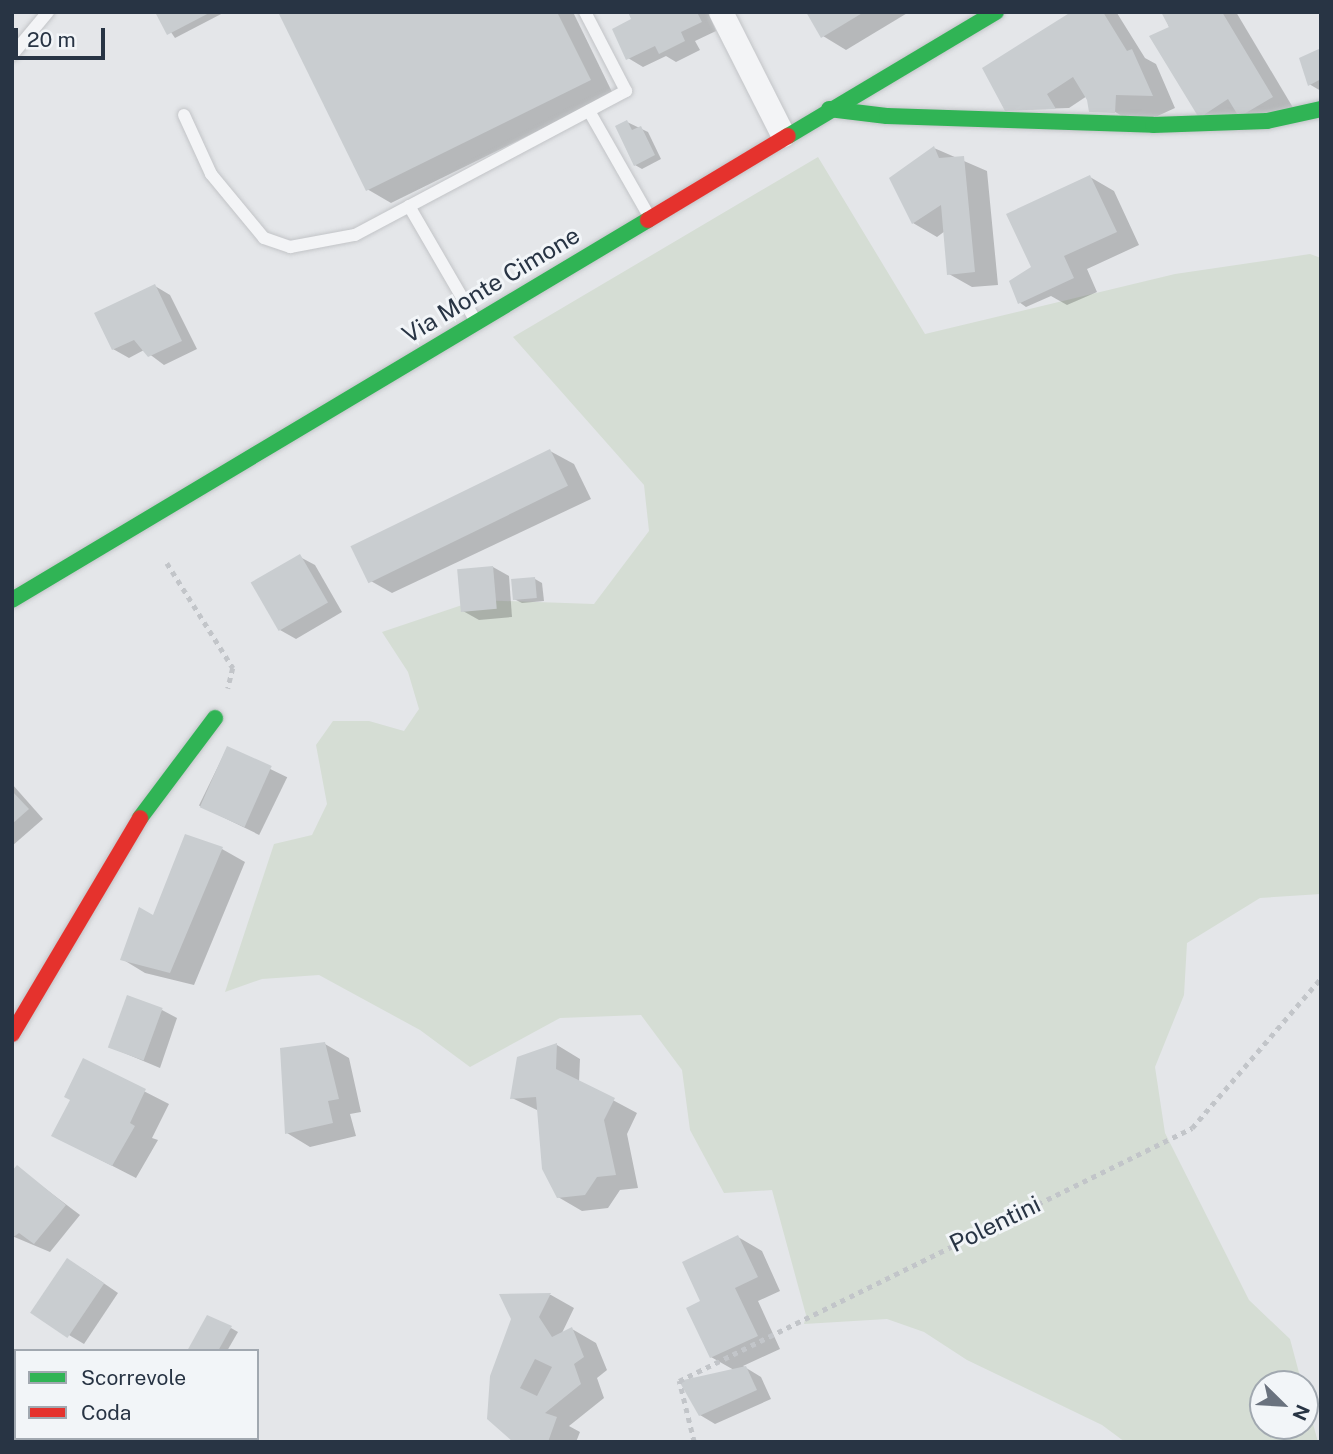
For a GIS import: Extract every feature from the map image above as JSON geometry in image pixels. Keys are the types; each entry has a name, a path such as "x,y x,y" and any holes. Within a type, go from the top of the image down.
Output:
{"main road":[{"name":"Via Monte Cimone","path":"12,600 783,135 996,12"},
{"path":"830,109 887,116 1153,125 1267,121 1321,109"},
{"path":"12,1034 136,823 215,718"}],"street":[{"path":"721,12 783,135"}],"lane":[{"path":"12,55 48,12"},
{"path":"184,115 211,174 264,238 289,247 355,235 626,91 585,12"},
{"path":"589,111 650,216"},
{"path":"409,206 475,322"}],"path":[{"path":"167,563 233,668 215,718"},
{"name":"Polentini","path":"695,1442 679,1381 1192,1128 1321,978"}],"shaded area":[{"path":"818,157 925,334 1175,274 1310,254 1321,258 1321,894 1260,898 1187,943 1184,995 1155,1067 1165,1133 1249,1300 1290,1339 1298,1370 1249,1370 1249,1440 1318,1442 1125,1442 1102,1425 967,1360 924,1332 887,1319 804,1324 806,1315 772,1190 724,1193 690,1130 682,1070 641,1015 560,1018 470,1067 420,1030 319,975 262,979 225,992 274,844 312,835 327,804 316,745 333,721 369,721 404,731 419,709 408,672 382,632 477,600 594,604 649,531 644,485 513,337"}],"building":[{"path":"155,12 211,12 167,35"},
{"path":"278,12 557,12 591,80 366,191"},
{"path":"628,12 697,12 702,22 681,32 685,41 659,54 655,46 626,60 612,29 631,19"},
{"path":"806,12 864,12 821,38"},
{"path":"1071,12 1103,12 1127,51 1132,49 1153,96 1116,95 1115,113 1089,112 1087,100 1073,77 1047,94 1056,109 1005,111 982,68"},
{"path":"1161,12 1222,12 1273,97 1239,117 1228,99 1199,118 1149,36 1169,27"},
{"path":"1321,48 1321,79 1308,86 1299,58"},
{"path":"627,120 632,130 641,126 655,155 634,166 615,126"},
{"path":"934,146 939,158 964,156 975,272 947,275 941,205 912,224 889,178"},
{"path":"1090,175 1117,232 1064,256 1074,278 1018,304 1009,281 1031,267 1006,214"},
{"path":"155,284 182,341 148,357 134,340 112,350 94,313"},
{"path":"550,449 568,486 368,583 350,546"},
{"path":"300,554 328,602 279,631 251,582"},
{"path":"493,566 497,609 461,612 457,569"},
{"path":"535,577 537,598 513,600 511,579"},
{"path":"227,746 272,766 245,827 200,807"},
{"path":"12,791 29,809 12,824"},
{"path":"185,834 223,847 170,973 120,960 139,907 153,915"},
{"path":"127,995 163,1008 144,1061 108,1048"},
{"path":"325,1042 339,1099 328,1101 333,1123 285,1134 280,1048"},
{"path":"557,1043 556,1069 615,1098 604,1120 616,1175 597,1177 585,1195 557,1198 542,1169 536,1097 510,1099 517,1057"},
{"path":"83,1058 146,1089 130,1123 135,1126 112,1166 51,1136 70,1100 64,1097"},
{"path":"17,1165 66,1205 34,1244 19,1233 12,1238 12,1171"},
{"path":"738,1235 758,1277 735,1288 758,1336 710,1358 686,1308 700,1301 682,1262"},
{"path":"67,1258 104,1283 67,1338 30,1313"},
{"path":"551,1293 539,1317 552,1337 572,1327 584,1357 574,1364 581,1384 545,1413 557,1417 548,1442 513,1442 487,1419 490,1376 511,1319 499,1294","holes":["535,1359 552,1367 537,1396 520,1388"]},
{"path":"207,1315 232,1326 219,1349 188,1349"},
{"path":"746,1366 757,1390 699,1416 679,1381"}],"traffic: fast":[{"path":"788,136 996,12"},
{"path":"829,109 887,116 1153,125 1267,121 1321,109"},
{"path":"12,600 648,220"},
{"path":"140,818 215,718"}],"traffic: jam":[{"path":"648,220 788,136"},
{"path":"12,1034 140,818"}]}
